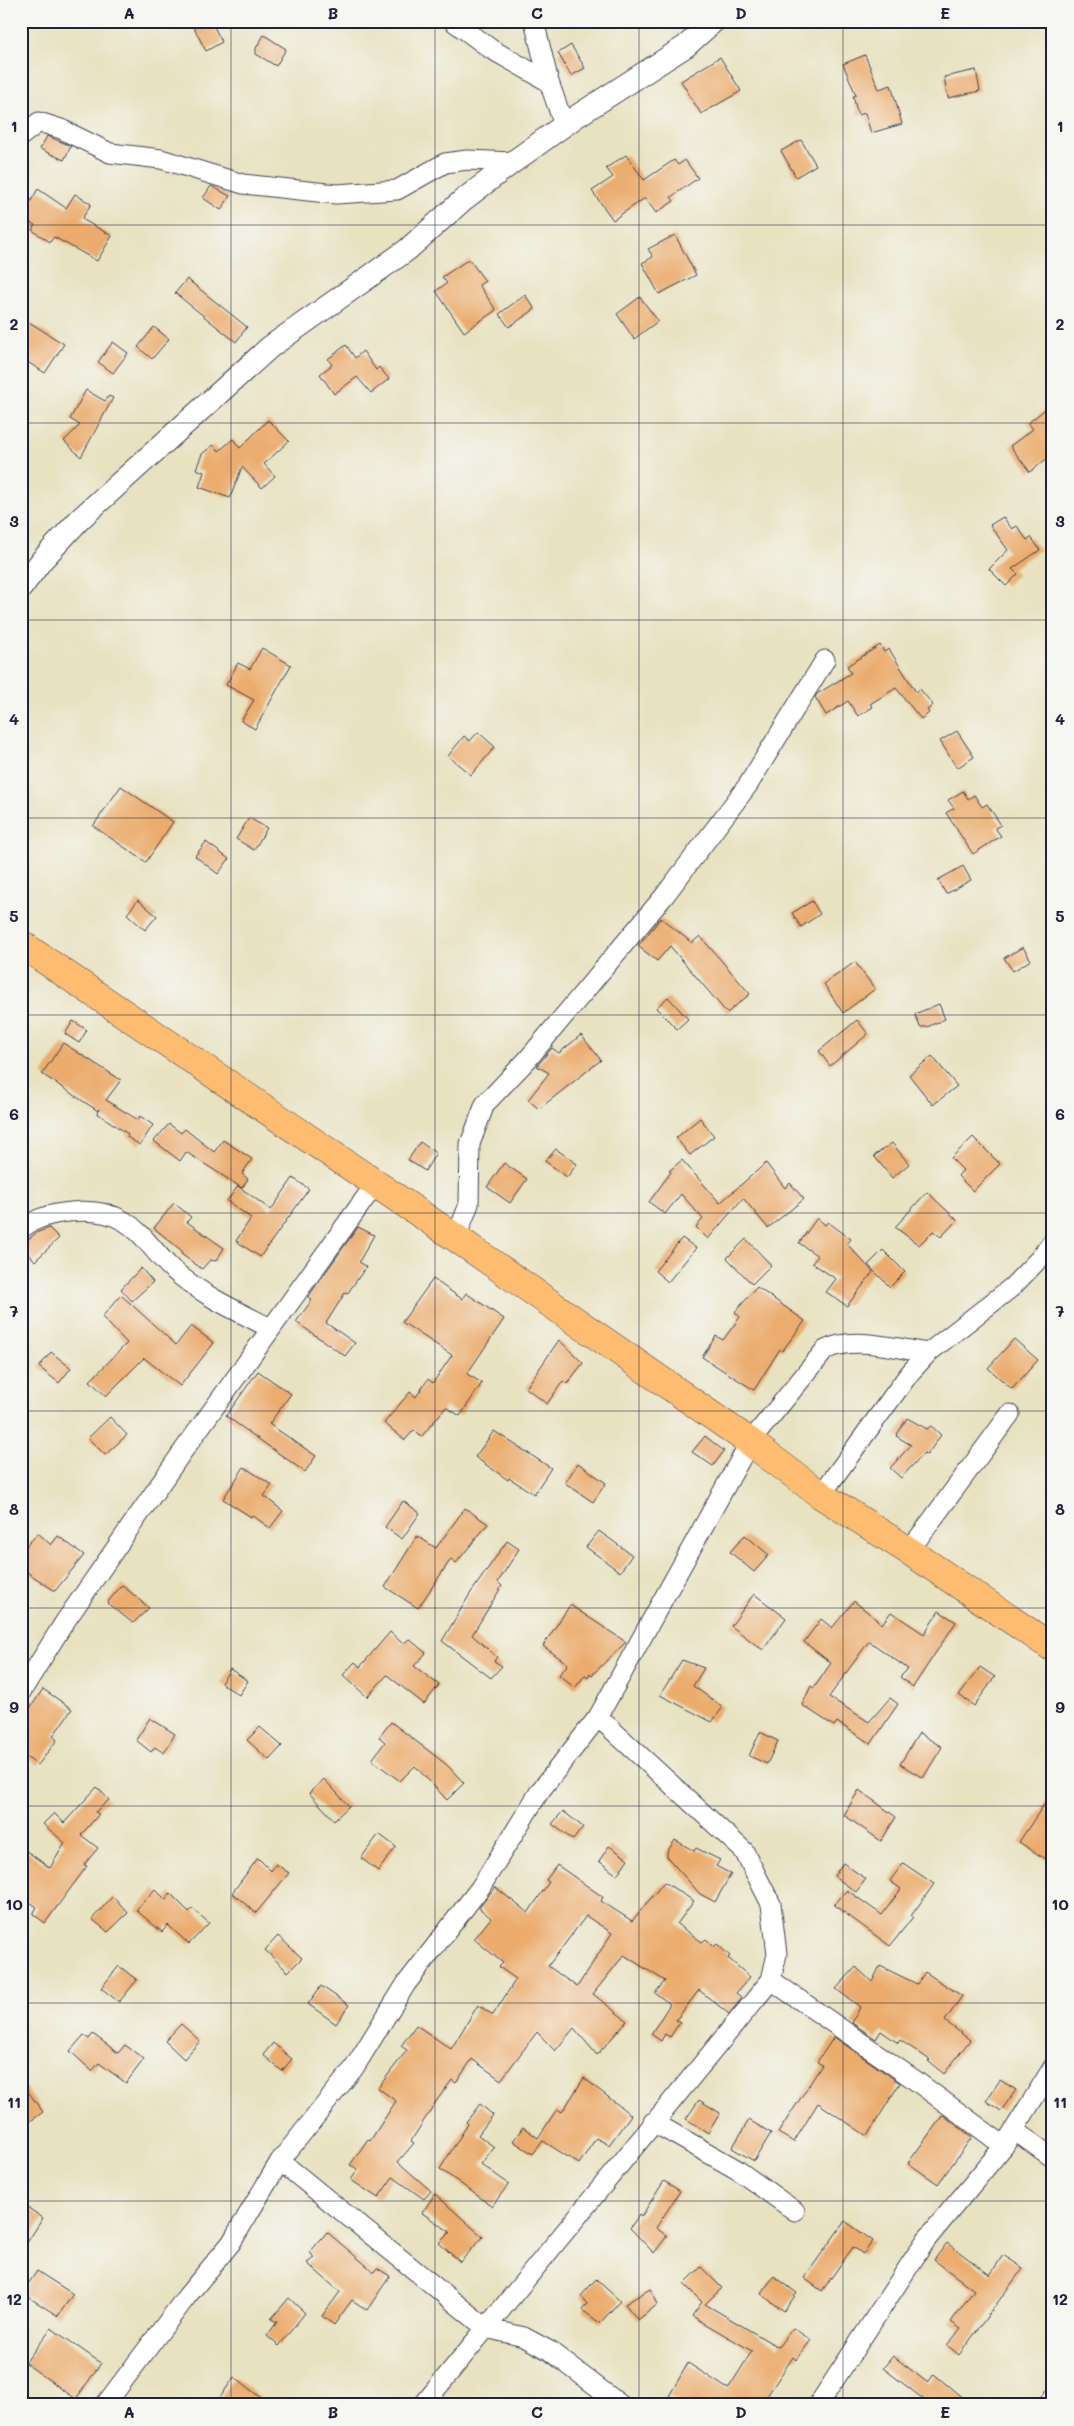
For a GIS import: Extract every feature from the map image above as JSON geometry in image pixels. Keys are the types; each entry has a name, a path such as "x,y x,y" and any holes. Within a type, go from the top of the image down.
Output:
{"main road":[{"path":"21,944 456,1238 750,1442 821,1495 909,1551 1053,1648"}],"street":[{"path":"453,21 491,49 549,82"},
{"path":"534,21 549,82 564,125"},
{"path":"21,588 42,560 80,519 270,347 407,250 463,200 513,162 564,125 686,46 714,21"},
{"path":"21,136 39,122 110,153 161,160 243,184 336,194 397,190 445,163 467,160 513,162"},
{"path":"456,1238 469,1204 470,1144 485,1104 533,1052 665,895 748,785 825,660"},
{"path":"21,1692 64,1623 270,1328 376,1183"},
{"path":"21,1229 52,1215 74,1211 100,1212 123,1220 146,1238 172,1269 216,1300 270,1328"},
{"path":"821,1495 909,1374 928,1353 1012,1287 1040,1258 1053,1241"},
{"path":"105,2405 187,2296 231,2243 280,2161 354,2068 406,1984 480,1888 540,1791 598,1717 750,1442 825,1350 837,1344 852,1342 928,1353"},
{"path":"909,1551 1010,1414"},
{"path":"424,2405 652,2122 771,1980 777,1954 771,1904 744,1851 598,1717"},
{"path":"771,1980 912,2078 1004,2146"},
{"path":"818,2405 926,2240 1004,2146 1053,2067"},
{"path":"652,2122 736,2169 795,2211"},
{"path":"1015,2131 1053,2158"},
{"path":"280,2161 486,2328 524,2337 550,2351 621,2405"},
{"path":"1048,2405 1053,2398"}],"building":[{"path":"202,21 211,21 222,42 206,51 193,26"},
{"path":"264,35 286,49 276,66 256,54 256,48"},
{"path":"571,45 585,68 571,76 558,53"},
{"path":"865,55 879,89 891,85 902,124 871,133 865,113 858,115 853,96 856,95 843,64"},
{"path":"720,57 741,91 701,114 681,81"},
{"path":"976,70 980,91 948,98 944,77"},
{"path":"47,136 71,146 64,160 40,149"},
{"path":"801,140 816,165 796,177 781,151"},
{"path":"626,155 644,180 674,160 678,165 685,160 698,178 671,197 674,201 656,213 645,198 613,220 592,191 613,177 606,168"},
{"path":"211,186 230,196 221,210 203,198"},
{"path":"38,189 66,208 75,194 91,204 82,219 112,236 97,261 54,237 50,242 32,230 35,225 21,218"},
{"path":"675,235 696,275 659,294 642,263 653,257 648,249"},
{"path":"469,259 485,281 479,285 496,310 464,332 436,291 447,283 442,277"},
{"path":"187,279 247,327 236,342 175,293"},
{"path":"525,295 535,309 509,327 499,314"},
{"path":"640,297 658,321 634,339 617,314"},
{"path":"21,317 64,344 45,373 21,358"},
{"path":"154,327 169,339 152,359 138,347"},
{"path":"113,342 128,353 113,373 98,362"},
{"path":"346,345 355,358 363,351 376,370 379,367 389,379 371,393 357,377 334,394 320,374 332,365 328,359"},
{"path":"86,390 105,401 109,396 113,398 81,457 64,441 80,425 70,419"},
{"path":"1053,403 1053,454 1030,472 1010,446 1033,429 1028,423"},
{"path":"268,420 289,441 264,464 275,476 262,488 242,467 230,498 199,487 204,472 196,469 202,454 213,445 219,451 233,439 240,448"},
{"path":"1003,517 1012,529 1017,526 1027,540 1031,537 1040,550 1012,569 1018,574 1006,586 989,569 1008,550 990,525"},
{"path":"880,645 884,652 889,649 916,692 920,689 933,705 927,710 929,713 921,719 896,688 870,704 873,707 858,716 848,701 826,715 815,697 817,694 851,673 847,666"},
{"path":"262,648 291,665 255,729 241,721 254,700 226,685 238,663 250,669"},
{"path":"957,731 974,757 957,768 940,741"},
{"path":"478,732 495,747 471,775 448,756 464,736 470,741"},
{"path":"121,786 173,822 146,862 93,826"},
{"path":"963,791 968,799 974,795 982,807 987,804 1001,825 995,828 1001,836 973,854 946,813 954,808 948,800"},
{"path":"249,818 267,828 254,850 236,839"},
{"path":"206,842 229,859 218,874 195,856"},
{"path":"963,866 971,880 946,894 938,880"},
{"path":"138,900 157,916 145,930 127,914"},
{"path":"812,901 820,914 801,927 792,913"},
{"path":"661,918 692,943 700,936 750,994 727,1013 670,946 657,961 638,946"},
{"path":"1023,947 1031,960 1013,971 1004,958"},
{"path":"855,962 875,989 843,1013 824,984"},
{"path":"668,997 688,1019 677,1029 656,1008"},
{"path":"939,1004 945,1019 927,1027 920,1027 915,1014"},
{"path":"857,1020 868,1034 830,1066 819,1051"},
{"path":"73,1021 87,1030 79,1043 65,1034"},
{"path":"581,1035 601,1060 539,1109 528,1100 549,1073 537,1066 552,1048 559,1053"},
{"path":"63,1043 121,1080 106,1100 138,1120 140,1116 153,1125 140,1145 127,1137 128,1134 97,1113 98,1111 42,1074"},
{"path":"932,1056 957,1086 933,1105 909,1075"},
{"path":"700,1118 714,1136 690,1155 676,1138"},
{"path":"169,1124 181,1133 185,1129 214,1152 223,1140 252,1159 242,1174 248,1179 242,1188 186,1152 180,1161 154,1141"},
{"path":"973,1137 1000,1164 973,1191 958,1176 963,1170 951,1158"},
{"path":"420,1142 436,1153 425,1171 408,1160"},
{"path":"892,1143 909,1164 892,1178 874,1156"},
{"path":"556,1149 577,1164 567,1177 545,1161"},
{"path":"682,1160 720,1203 766,1163 785,1188 790,1183 804,1199 768,1228 743,1198 708,1239 696,1227 703,1219 681,1194 665,1214 649,1202 671,1172 669,1171"},
{"path":"504,1163 527,1179 510,1203 487,1187"},
{"path":"293,1178 309,1189 260,1257 236,1241 251,1218 227,1201 238,1186 271,1210"},
{"path":"927,1192 957,1220 941,1237 933,1231 919,1245 895,1227"},
{"path":"174,1203 191,1217 187,1222 224,1248 216,1261 210,1260 202,1269 181,1254 182,1251 154,1228"},
{"path":"817,1218 825,1225 828,1222 851,1239 847,1244 873,1272 847,1306 826,1292 836,1279 812,1263 818,1256 799,1243"},
{"path":"358,1227 374,1235 359,1262 366,1267 347,1294 345,1293 326,1323 355,1343 345,1356 296,1322 312,1300 308,1297"},
{"path":"49,1228 59,1238 35,1261 21,1245 36,1233"},
{"path":"682,1238 696,1248 668,1282 655,1271"},
{"path":"746,1239 771,1265 752,1284 727,1258"},
{"path":"883,1250 905,1272 890,1287 868,1265"},
{"path":"141,1268 153,1282 132,1301 121,1289"},
{"path":"433,1279 462,1299 466,1293 504,1319 467,1374 482,1383 460,1416 446,1407 421,1437 414,1430 405,1440 384,1423 410,1392 416,1397 428,1379 433,1383 452,1355 402,1322"},
{"path":"757,1287 805,1321 782,1351 780,1349 754,1390 702,1357 716,1336 723,1340 740,1317 735,1312"},
{"path":"121,1295 176,1345 191,1326 214,1343 180,1386 144,1358 106,1396 90,1381 127,1343 102,1317"},
{"path":"1014,1339 1038,1360 1012,1389 988,1368"},
{"path":"559,1340 583,1363 567,1384 563,1381 547,1404 526,1388"},
{"path":"51,1352 71,1368 59,1383 39,1367"},
{"path":"258,1371 291,1394 269,1424 316,1456 305,1472 226,1416"},
{"path":"110,1417 127,1435 105,1455 88,1438"},
{"path":"907,1418 927,1429 931,1426 941,1435 927,1455 924,1453 901,1478 890,1468 911,1445 896,1436"},
{"path":"494,1431 551,1468 534,1494 509,1478 508,1480 475,1457"},
{"path":"705,1436 724,1451 713,1466 692,1452"},
{"path":"578,1463 606,1483 593,1502 565,1483"},
{"path":"244,1467 272,1485 264,1496 283,1511 270,1528 252,1515 251,1517 223,1499"},
{"path":"403,1501 420,1513 402,1539 385,1527"},
{"path":"465,1508 488,1524 456,1563 451,1559 418,1608 385,1587 417,1536 436,1548"},
{"path":"599,1531 632,1555 620,1572 586,1547"},
{"path":"38,1533 51,1545 58,1536 84,1555 55,1591 21,1568 21,1552"},
{"path":"745,1535 769,1555 754,1572 730,1552"},
{"path":"507,1541 519,1549 498,1582 502,1586 472,1635 497,1657 494,1661 502,1666 491,1678 442,1641 470,1594"},
{"path":"122,1585 149,1608 133,1623 107,1603"},
{"path":"754,1594 786,1618 763,1650 731,1626"},
{"path":"854,1601 882,1624 891,1612 924,1634 939,1611 956,1622 913,1687 900,1677 908,1669 869,1641 829,1697 869,1722 890,1698 898,1704 871,1744 837,1722 834,1726 802,1705 811,1686 814,1688 831,1663 804,1642 821,1619 832,1628"},
{"path":"570,1605 626,1642 592,1675 590,1673 588,1677 585,1675 575,1688 559,1675 568,1664 543,1646"},
{"path":"390,1632 403,1644 409,1639 426,1653 414,1666 439,1685 424,1704 387,1675 367,1697 343,1675 355,1662 360,1667"},
{"path":"682,1660 704,1668 693,1686 723,1707 712,1722 660,1695"},
{"path":"980,1667 995,1677 974,1706 959,1695"},
{"path":"230,1669 248,1681 239,1695 221,1683"},
{"path":"43,1689 72,1709 53,1736 57,1740 38,1765 21,1754 21,1722"},
{"path":"150,1718 175,1734 164,1753 155,1747 151,1752 136,1740"},
{"path":"391,1722 447,1765 464,1783 447,1800 415,1766 400,1781 372,1760 385,1742 379,1737"},
{"path":"260,1727 282,1746 269,1760 247,1740"},
{"path":"760,1732 778,1741 767,1764 749,1756"},
{"path":"919,1733 942,1747 923,1778 900,1764"},
{"path":"324,1779 349,1806 334,1820 309,1793"},
{"path":"97,1787 109,1800 95,1812 99,1814 81,1835 98,1848 84,1865 87,1866 45,1923 33,1914 37,1907 21,1896 21,1847 50,1868 65,1843 43,1824 54,1813 64,1823"},
{"path":"859,1790 896,1817 881,1841 844,1815"},
{"path":"1053,1791 1053,1864 1019,1842"},
{"path":"563,1811 583,1827 573,1840 552,1824"},
{"path":"379,1834 396,1847 378,1871 361,1858"},
{"path":"675,1840 694,1851 696,1848 720,1860 716,1866 731,1874 715,1902 700,1894 667,1857 667,1852"},
{"path":"609,1846 628,1859 617,1875 599,1861"},
{"path":"258,1858 271,1871 276,1864 289,1873 256,1913 232,1893"},
{"path":"843,1863 866,1879 856,1892 834,1876"},
{"path":"903,1863 934,1884 911,1916 913,1917 890,1946 834,1905 847,1890 882,1915 901,1889 890,1881"},
{"path":"557,1865 603,1897 601,1901 632,1921 664,1882 694,1901 677,1924 702,1942 706,1939 714,1947 717,1944 730,1956 728,1958 750,1977 736,1993 742,1998 729,2014 699,1990 676,2020 680,2022 670,2037 665,2034 661,2041 651,2034 670,2004 655,1993 665,1981 624,1955 593,1994 627,2021 597,2055 574,2028 555,2051 537,2032 501,2080 472,2059 456,2083 452,2080 437,2100 411,2141 414,2143 398,2162 431,2191 424,2199 393,2177 378,2198 351,2180 358,2169 350,2165 368,2139 370,2141 396,2101 378,2088 407,2050 401,2046 416,2025 451,2049 478,2005 493,2015 516,1979 499,1967 503,1963 474,1939 491,1918 479,1908 495,1887 528,1913 549,1882 546,1880","holes":["586,1916 612,1933 577,1987 548,1966"]},
{"path":"155,1889 166,1900 170,1893 189,1912 192,1908 209,1923 189,1944 168,1925 162,1932 136,1910"},
{"path":"113,1896 128,1913 108,1932 92,1919"},
{"path":"278,1936 302,1958 288,1972 265,1950"},
{"path":"119,1966 137,1980 119,2002 101,1988"},
{"path":"880,1966 917,1984 925,1972 962,1996 945,2021 970,2040 944,2074 928,2061 930,2060 900,2040 898,2043 881,2031 876,2039 852,2023 860,2007 836,1989 856,1967 872,1982"},
{"path":"321,1986 349,2005 336,2024 308,2004"},
{"path":"181,2024 200,2041 184,2059 165,2041"},
{"path":"93,2034 118,2053 125,2045 144,2059 126,2083 99,2063 92,2071 70,2051 84,2035 89,2039"},
{"path":"834,2037 900,2083 867,2136 818,2103 794,2142 778,2133 822,2065 817,2062"},
{"path":"273,2043 292,2059 282,2071 263,2055"},
{"path":"584,2078 631,2115 609,2145 596,2138 579,2164 543,2141 533,2154 513,2141 523,2127 538,2138 557,2109 562,2112"},
{"path":"1000,2080 1016,2090 1001,2111 986,2101"},
{"path":"21,2082 43,2112 21,2128"},
{"path":"699,2100 720,2113 708,2133 686,2119"},
{"path":"480,2104 493,2115 478,2135 494,2147 481,2164 509,2184 492,2206 440,2169 468,2124 466,2122"},
{"path":"943,2115 972,2137 938,2184 908,2163"},
{"path":"749,2120 771,2133 754,2161 732,2148"},
{"path":"664,2181 680,2191 656,2228 667,2236 654,2253 630,2228 639,2215 641,2217"},
{"path":"435,2194 483,2237 460,2262 439,2243 450,2232 422,2213"},
{"path":"21,2203 43,2218 21,2252"},
{"path":"845,2221 873,2241 863,2254 853,2247 822,2291 804,2278"},
{"path":"327,2232 374,2272 377,2268 390,2276 367,2310 352,2300 334,2325 322,2316 340,2292 307,2263 314,2258 310,2252"},
{"path":"947,2243 990,2275 1003,2255 1023,2268 959,2355 947,2345 961,2329 951,2322 974,2290 934,2260"},
{"path":"701,2267 722,2288 705,2304 778,2347 793,2328 811,2340 796,2360 793,2357 761,2405 684,2405 669,2396 688,2363 728,2389 752,2351 692,2316 702,2302 684,2284"},
{"path":"37,2271 73,2294 58,2316 22,2293"},
{"path":"774,2276 797,2293 784,2311 761,2294"},
{"path":"596,2279 620,2301 600,2323 582,2310 587,2304 581,2296"},
{"path":"650,2289 658,2304 638,2320 625,2304"},
{"path":"289,2298 305,2313 279,2346 267,2336 277,2322 271,2319"},
{"path":"51,2328 101,2363 76,2399 25,2363"},
{"path":"893,2356 928,2383 934,2374 971,2405 931,2405 883,2368"},
{"path":"234,2377 270,2405 215,2405"}]}
